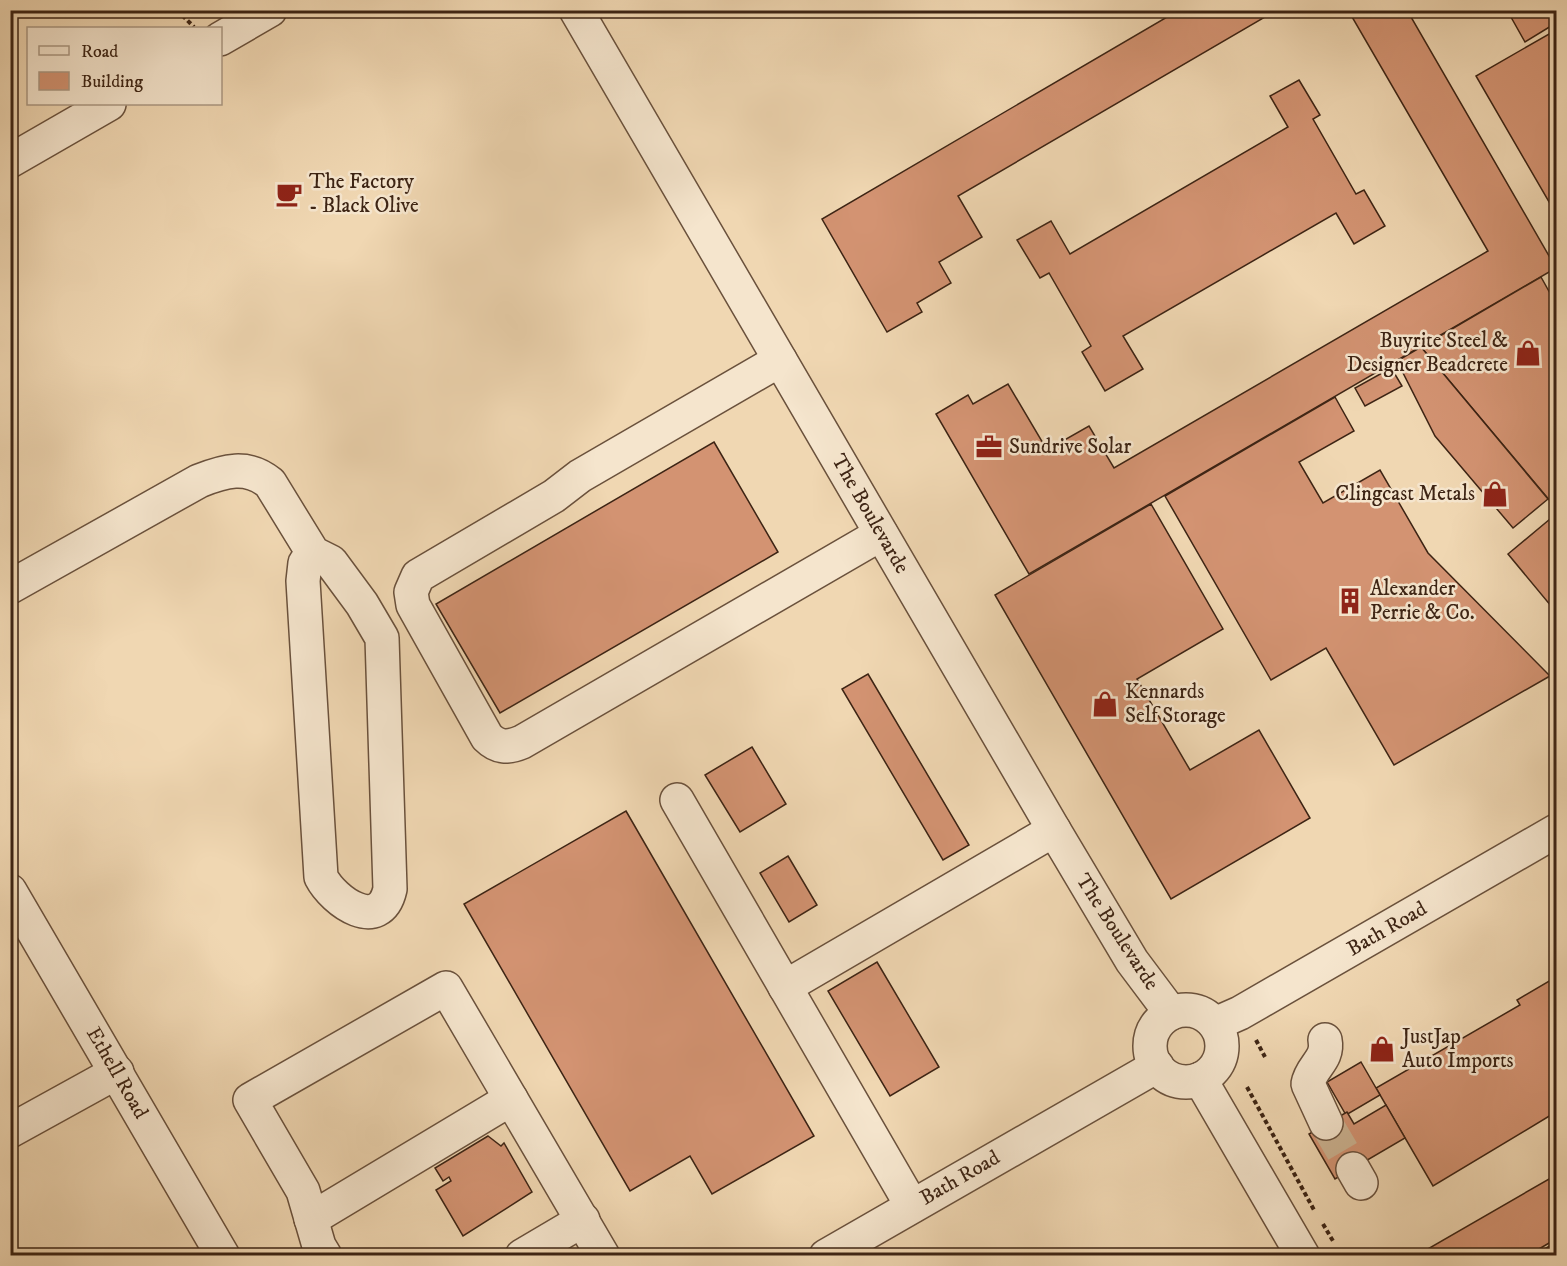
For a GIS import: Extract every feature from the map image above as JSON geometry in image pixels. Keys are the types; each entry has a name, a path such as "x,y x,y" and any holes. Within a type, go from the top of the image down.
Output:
{"street":[{"path":"222,38 270,10"},
{"name":"The Boulevarde","path":"576,10 1054,830 1132,961 1171,1014"},
{"path":"10,161 107,105"},
{"path":"780,360 580,476 554,496 418,576 411,592 413,605 487,737 494,744 504,747 522,742 881,534"},
{"path":"10,587 199,481 230,471 246,470 260,474 270,483 313,553 331,562 375,625 384,650 390,889 387,901 378,908 366,911 350,907 338,900 321,877 303,581 305,563 313,553"},
{"path":"677,800 912,1206"},
{"path":"785,987 1054,830"},
{"name":"Bath Road","path":"1215,1024 1240,1013 1557,831"},
{"name":"Ethell Road","path":"10,891 223,1256"},
{"path":"325,1256 303,1191 250,1100 446,988 603,1256"},
{"path":"1195,1011 1215,1024 1222,1045 1221,1056 1209,1074 1200,1079 1180,1081 1172,1078 1157,1066 1152,1055 1154,1031 1161,1021 1171,1014 1195,1011"},
{"path":"1324,1040 1327,1049 1324,1058 1311,1072 1308,1084 1326,1123"},
{"name":"Bath Road","path":"826,1256 1157,1066"},
{"path":"10,1131 117,1072"},
{"path":"1200,1079 1304,1256"},
{"path":"311,1219 511,1099"},
{"path":"522,1256 582,1220"}],"path":[{"path":"177,10 194,27"},
{"path":"1256,1040 1265,1057"},
{"path":"1247,1087 1333,1241"}],"building":[{"path":"1179,10 1277,10 958,196 982,237 939,262 951,283 917,303 922,312 887,332 822,219"},
{"path":"1348,10 1407,10 1556,268 1029,574 936,414 968,395 973,404 1008,384 1047,450 1089,426 1114,468 1488,251"},
{"path":"1507,10 1556,10 1556,23 1525,42"},
{"path":"1556,30 1555,81 1556,214 1476,76"},
{"path":"1299,80 1320,115 1313,119 1356,194 1364,190 1385,226 1354,244 1336,213 1123,336 1143,369 1105,391 1082,352 1091,346 1049,273 1040,278 1017,240 1051,221 1070,254 1288,127 1270,96"},
{"path":"1541,277 1556,304 1556,339 1553,341 1556,348 1556,508 1421,347"},
{"path":"1421,347 1548,499 1513,528 1435,436 1397,361"},
{"path":"1393,371 1402,386 1365,406 1355,388 1382,373 1384,376"},
{"name":"Alexander Perrie & Co.","path":"1335,397 1354,431 1299,462 1323,503 1380,470 1428,553 1550,676 1394,765 1326,648 1271,680 1165,496"},
{"path":"714,442 778,552 500,713 436,604"},
{"name":"Kennards Self Storage","path":"1151,504 1223,629 1137,679 1190,770 1259,730 1310,818 1171,899 995,595"},
{"path":"1556,514 1556,612 1508,554"},
{"path":"868,674 969,845 943,860 842,689"},
{"path":"752,747 786,804 740,832 705,775"},
{"path":"626,811 814,1136 712,1194 690,1156 630,1191 464,904"},
{"path":"788,856 817,905 789,922 760,873"},
{"path":"877,962 939,1067 890,1096 828,991"},
{"path":"1556,977 1556,1112 1433,1186 1376,1088 1520,1005 1517,1000"},
{"path":"1361,1062 1380,1095 1346,1115 1327,1082"},
{"path":"1386,1105 1405,1138 1335,1179 1309,1134 1347,1112 1354,1124"},
{"path":"488,1136 501,1146 504,1143 532,1192 463,1236 436,1190 451,1181 449,1177 443,1181 435,1168"},
{"path":"1549,1179 1556,1191 1556,1239 1527,1256 1420,1256 1419,1254"},
{"path":"1556,1242 1556,1256 1540,1256 1538,1253"}],"tunnel":[{"path":"1326,1123 1353,1169"}],"place":[{"name":"The Factory - Black Olive","path":"289,194"},
{"name":"Buyrite Steel & Designer Beadcrete","path":"1528,353"},
{"name":"Sundrive Solar","path":"989,447"},
{"name":"Clingcast Metals","path":"1495,494"},
{"name":"Alexander Perrie & Co.","path":"1350,601"},
{"name":"Kennards Self Storage","path":"1105,704"},
{"name":"JustJap Auto Imports","path":"1382,1049"}]}
